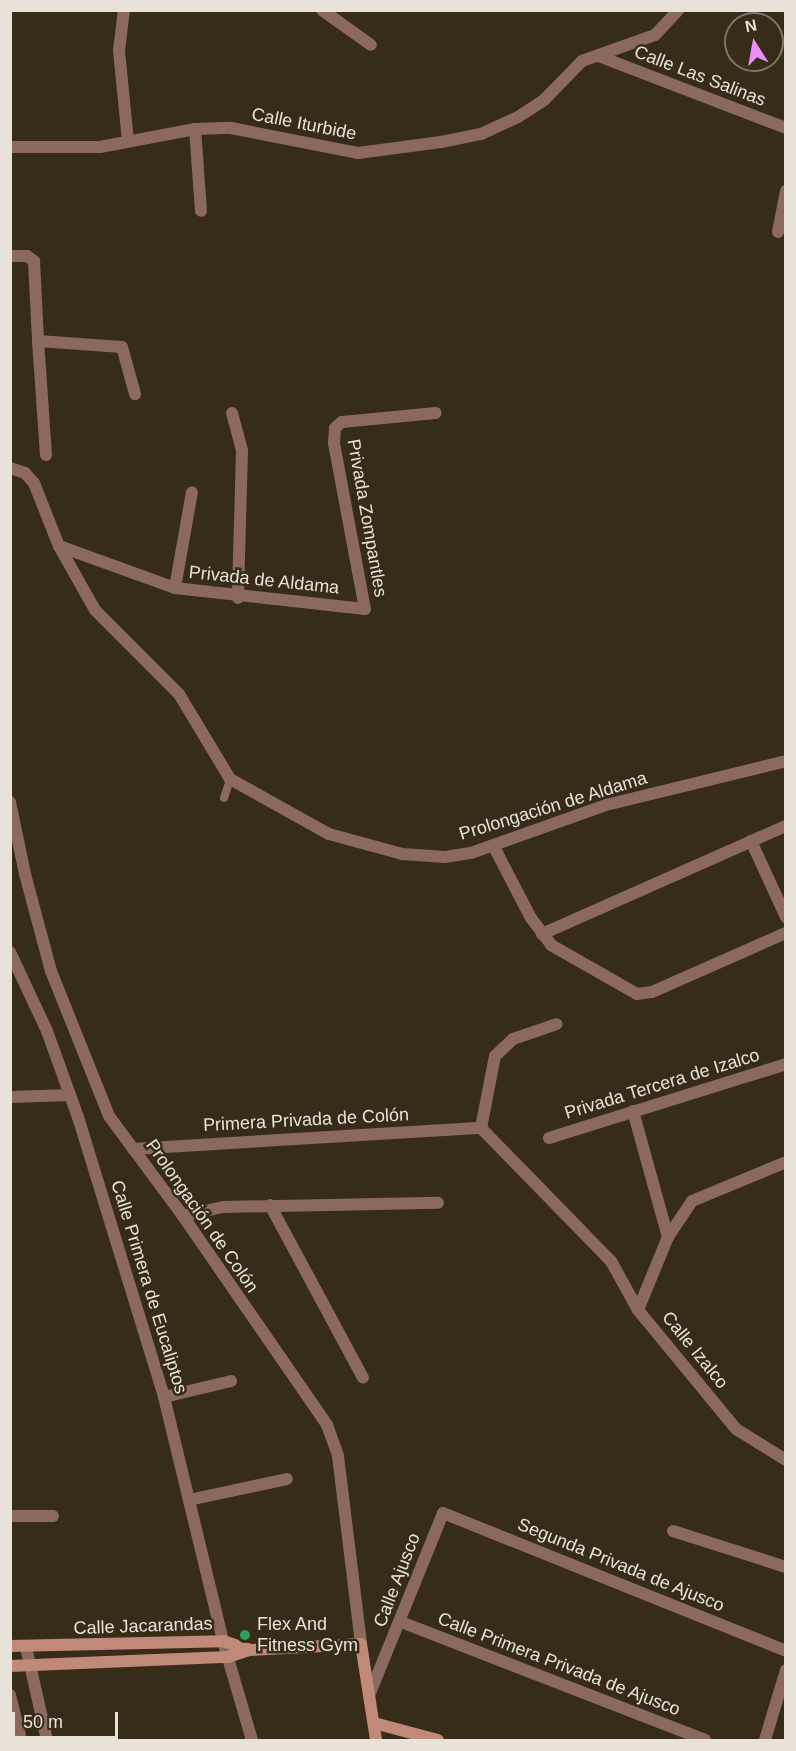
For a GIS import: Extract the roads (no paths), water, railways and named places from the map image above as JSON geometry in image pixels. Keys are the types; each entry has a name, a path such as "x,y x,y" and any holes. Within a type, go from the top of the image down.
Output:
{"main road":[{"name":"Calle Jacarandas","path":"10,1646 223,1641 250,1650"},
{"path":"250,1650 361,1644"},
{"name":"Calle Ajusco","path":"361,1644 376,1740"},
{"name":"Calle Jacarandas","path":"10,1666 228,1657 250,1650"},
{"path":"374,1723 438,1740"}],"street":[{"path":"124,10 119,51 128,141"},
{"path":"322,10 371,45"},
{"name":"Calle Iturbide","path":"10,147 100,147 195,129 231,128 358,153 409,148 481,134 518,117 544,100 582,61 601,57 655,35 678,10"},
{"name":"Calle Las Salinas","path":"601,57 786,128"},
{"path":"195,129 201,211"},
{"path":"777,232 786,191"},
{"path":"10,256 27,256 34,261 46,455"},
{"path":"38,341 110,343 122,347 135,394"},
{"path":"232,413 242,452 238,598"},
{"name":"Privada Zompantles","path":"365,609 334,443 335,428 342,422 436,413"},
{"path":"10,468 25,473 34,483 59,546 95,609 154,665 189,706 230,779"},
{"path":"175,588 192,492"},
{"name":"Privada de Aldama","path":"59,546 175,588 238,598 365,609"},
{"name":"Prolongación de Aldama","path":"230,779 310,826 376,848 445,857 494,846 606,805 786,761"},
{"name":"Prolongación de Colón","path":"10,802 25,873 51,971 90,1076 109,1116 183,1216 327,1425 338,1456 361,1644"},
{"path":"542,934 786,826"},
{"path":"751,841 786,917"},
{"path":"494,846 542,934 561,955 631,992 645,994 786,933"},
{"name":"Calle Primera de Eucaliptos","path":"10,952 47,1031 70,1095 164,1397 223,1641 252,1740"},
{"path":"557,1024 513,1039 495,1056 481,1128 611,1262 638,1310"},
{"name":"Privada Tercera de Izalco","path":"549,1138 786,1064"},
{"path":"10,1097 70,1095"},
{"path":"633,1111 668,1237"},
{"name":"Primera Privada de Colón","path":"133,1149 481,1128"},
{"name":"Calle Izalco","path":"786,1162 692,1201 668,1237 638,1310 736,1429 786,1460"},
{"path":"183,1216 223,1206 438,1203"},
{"path":"270,1204 363,1378"},
{"path":"164,1397 231,1380"},
{"path":"189,1500 287,1479"},
{"name":"Calle Ajusco","path":"370,1693 401,1622 443,1512"},
{"name":"Segunda Privada de Ajusco","path":"443,1512 786,1651"},
{"path":"10,1516 54,1516"},
{"path":"673,1531 786,1567"},
{"name":"Calle Primera Privada de Ajusco","path":"401,1622 705,1740"},
{"path":"26,1647 47,1740"},
{"path":"765,1740 786,1670"},
{"path":"10,1695 21,1740"}],"lane":[{"path":"224,798 230,779"}],"place":[{"name":"Flex And Fitness Gym","path":"245,1635"}]}
